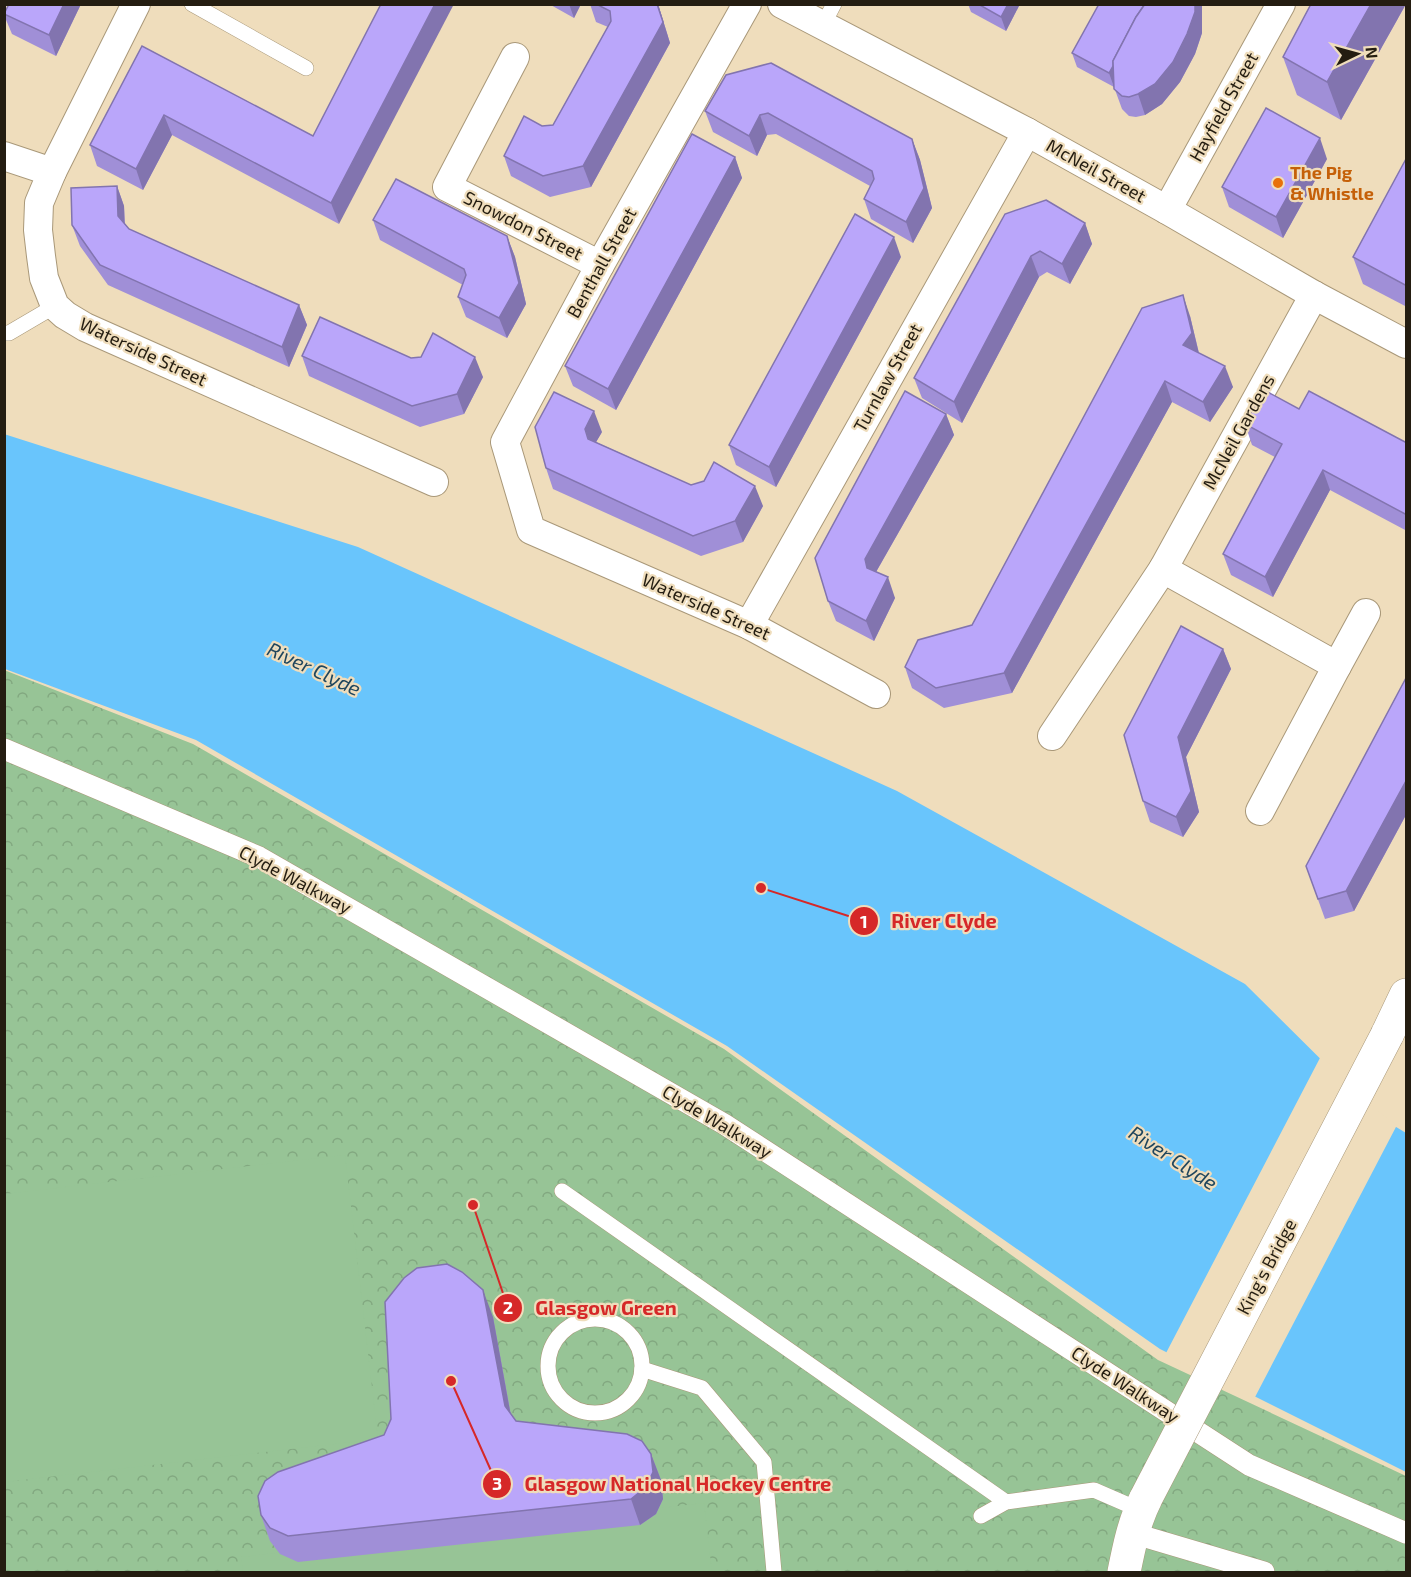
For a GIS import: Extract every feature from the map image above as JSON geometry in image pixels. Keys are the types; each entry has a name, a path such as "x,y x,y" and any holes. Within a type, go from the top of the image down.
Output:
{"main road":[{"name":"King's Bridge","path":"1124,1572 1139,1514 1407,995"}],"street":[{"path":"55,306 45,278 38,230 39,203 52,172 136,4"},
{"name":"Benthall Street","path":"531,530 505,442 600,265 747,4"},
{"name":"McNeil Street","path":"782,4 829,15 1027,132 1314,295 1407,345"},
{"name":"Hayfield Street","path":"1167,210 1281,4"},
{"name":"Snowdon Street","path":"515,57 447,186 600,265"},
{"name":"Turnlaw Street","path":"749,625 1027,132"},
{"path":"4,156 52,172"},
{"name":"McNeil Gardens","path":"1052,736 1164,569 1314,295"},
{"name":"Waterside Street","path":"55,306 65,315 86,327 434,482"},
{"name":"Waterside Street","path":"531,530 749,625 876,694"},
{"path":"1164,569 1337,666"},
{"path":"1260,811 1366,613"},
{"name":"Clyde Walkway","path":"4,749 259,857 724,1124 1249,1465 1407,1533"},
{"path":"1139,1514 1264,1572"}],"lane":[{"path":"192,4 306,68"},
{"path":"4,333 9,333 55,306"},
{"path":"562,1191 1006,1502"},
{"path":"592,1319 608,1320 623,1328 634,1339 641,1353 642,1370 639,1384 631,1397 619,1407 605,1413 590,1413 575,1409 563,1401 553,1389 548,1374 548,1358 553,1343 563,1331 576,1322 592,1319"},
{"path":"642,1370 702,1388 764,1462 774,1572"},
{"path":"981,1516 1006,1502 1094,1490 1139,1514"}],"green space":[{"path":"4,670 193,744 724,1049 1158,1360 1406,1476 1406,1572 5,1572"},
{"path":"345,1155 378,1439 5,1482 4,1194"},
{"path":"704,1503 712,1572 243,1572 241,1557"}],"water":[{"name":"River Clyde","path":"4,434 358,547 897,791 1245,984 1378,1116 1406,1133 1406,1472 1160,1349 727,1046 196,740 5,669"}],"pier":[{"path":"1321,1056 1380,1113 1397,1125 1254,1399 1165,1355"}],"building":[{"path":"9,4 64,4 49,35 4,14"},
{"path":"381,4 435,4 331,203 164,115 136,169 90,145 142,46 313,136"},
{"path":"596,4 657,4 663,22 583,166 543,176 504,156 524,116 542,126 553,125 611,21 610,11"},
{"path":"978,4 1008,4 1001,17"},
{"path":"1099,4 1145,4 1113,61 1109,73 1072,53"},
{"path":"1145,4 1195,4 1195,12 1173,62 1155,84 1138,94 1129,97 1122,96 1114,89 1113,61"},
{"path":"1311,4 1371,4 1327,82 1283,57"},
{"path":"771,63 912,139 924,188 906,222 864,199 874,179 872,171 768,113 760,115 749,136 705,111 726,75"},
{"name":"The Pig & Whistle","path":"1266,108 1320,138 1276,217 1222,187"},
{"path":"692,134 735,157 608,389 565,366"},
{"path":"1407,157 1407,286 1353,257"},
{"path":"396,179 507,236 519,283 499,318 458,297 466,275 464,269 373,220"},
{"path":"117,186 118,216 129,229 299,305 282,347 100,265 72,225 71,188"},
{"path":"1046,200 1085,223 1062,264 1040,251 1031,256 954,402 914,378 1005,214"},
{"path":"855,214 894,237 769,467 729,445"},
{"path":"1183,295 1192,333 1183,345 1225,366 1203,402 1165,381 1004,673 936,688 905,667 918,640 972,625 1142,308"},
{"path":"320,317 411,358 421,357 433,333 475,357 457,394 412,406 302,356"},
{"path":"1264,390 1299,409 1309,391 1407,443 1407,515 1323,470 1265,577 1223,554 1282,444 1245,424"},
{"path":"905,391 946,414 865,559 867,568 888,577 866,621 828,601 815,558"},
{"path":"554,392 594,411 585,429 588,439 691,485 704,481 714,462 755,486 735,521 693,536 546,468 535,427"},
{"path":"1181,626 1223,649 1178,737 1191,791 1176,817 1143,801 1124,735"},
{"path":"1407,676 1407,779 1346,891 1318,899 1306,866"},
{"path":"447,1264 462,1272 483,1290 505,1406 516,1421 627,1434 642,1441 651,1454 653,1472 646,1487 631,1499 288,1536 270,1528 261,1515 258,1496 265,1481 278,1472 384,1435 391,1419 385,1302 404,1278 417,1268"}],"place":[{"name":"The Pig & Whistle","path":"1278,183"},
{"name":"River Clyde","path":"761,888"},
{"name":"Glasgow Green","path":"473,1205"},
{"name":"Glasgow National Hockey Centre","path":"451,1381"}]}
